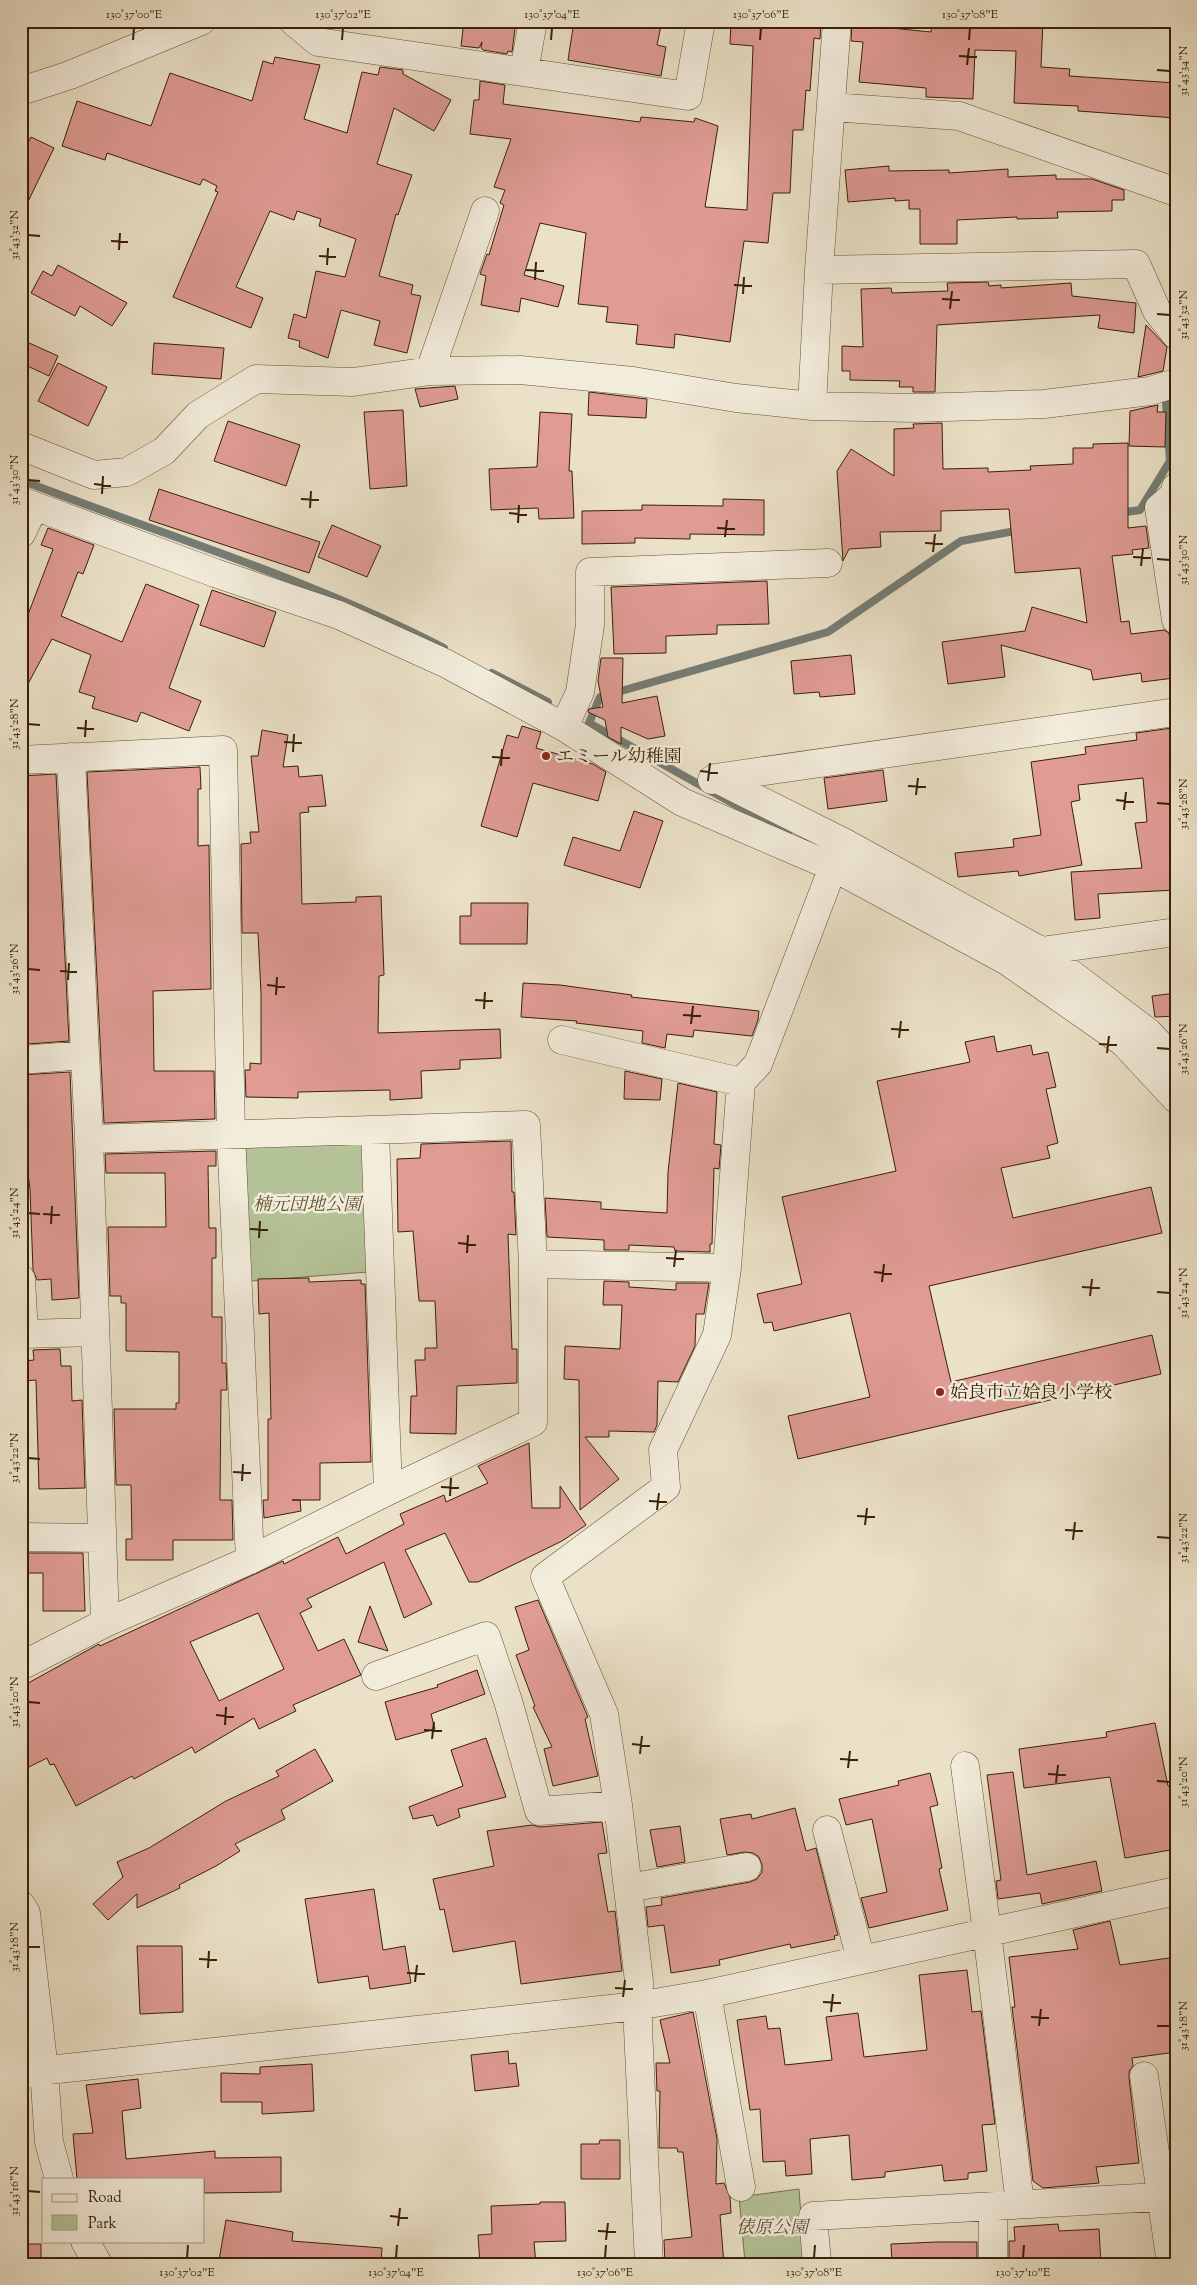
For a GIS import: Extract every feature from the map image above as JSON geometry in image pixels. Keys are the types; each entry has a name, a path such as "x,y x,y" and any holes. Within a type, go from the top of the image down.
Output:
{"street":[{"path":"21,91 70,75 202,21"},
{"path":"293,21 318,42 688,96 701,21"},
{"path":"524,71 532,21"},
{"path":"812,406 819,270 837,21"},
{"path":"831,107 959,116 1176,192"},
{"path":"430,371 484,211"},
{"path":"819,270 1136,264 1157,310 1176,336"},
{"path":"21,446 94,475 127,472 164,451 198,415 256,379 353,382 430,371 520,370 633,381 736,398 812,406 916,408 1044,404 1150,391 1176,383"},
{"path":"1175,492 1159,508 1176,620"},
{"path":"21,534 27,504 216,573 339,615 445,663 564,727 682,802 833,867 1007,962 1123,1042 1176,1099"},
{"path":"564,727 580,692 590,625 590,572 828,563"},
{"path":"682,802 715,778 1176,712"},
{"path":"21,760 223,750 231,1133 250,1560"},
{"path":"71,757 86,1056 105,1623"},
{"path":"715,778 845,843 1041,951 1148,1032 1176,1062"},
{"path":"649,2264 637,2006 640,1981 618,1805 604,1714 545,1577 666,1487 663,1450 717,1335 727,1268 741,1082 758,1064 833,867"},
{"path":"1041,951 1176,932"},
{"path":"562,1040 741,1082"},
{"path":"21,1060 86,1056"},
{"path":"21,1666 105,1623 250,1560 388,1491 533,1422 533,1264 526,1124 375,1131 231,1133 89,1139"},
{"path":"375,1131 388,1491"},
{"path":"533,1264 727,1268"},
{"path":"21,1279 24,1334 95,1332"},
{"path":"21,1538 102,1538"},
{"path":"376,1676 486,1636 508,1701 539,1811 618,1805"},
{"path":"965,1766 1020,2204"},
{"path":"827,1830 861,1960"},
{"path":"628,1888 747,1867"},
{"path":"33,2072 637,2006 707,1994 1176,1891"},
{"path":"21,1905 26,1913 33,2072 58,2178"},
{"path":"707,1994 741,2187"},
{"path":"1144,2076 1169,2197 1171,2264"},
{"path":"817,2264 813,2216 1169,2197"},
{"path":"993,2207 993,2264"},
{"path":"86,2242 98,2264"}],"green space":[{"name":"楠元団地公園","path":"375,1131 381,1271 239,1282 231,1133"},
{"name":"俵原公園","path":"799,2189 804,2257 745,2262 739,2197"}],"building":[{"path":"464,21 516,21 512,52 508,51 507,54 483,50 481,48 482,42 479,48 461,46"},
{"path":"574,21 662,21 657,45 666,47 661,76 568,60"},
{"path":"731,21 821,21 820,39 814,38 810,91 806,90 803,130 793,130 790,193 773,193 768,243 744,241 730,342 675,334 674,348 636,344 638,325 606,322 608,307 578,304 586,233 540,223 524,275 564,286 558,307 521,298 519,312 481,305 486,276 480,274 487,254 489,255 504,205 500,203 505,190 494,187 511,139 470,134 474,100 479,100 480,81 505,85 503,104 640,122 641,117 694,122 695,118 718,126 705,207 747,210 753,46 730,44"},
{"path":"852,21 871,21 871,26 931,32 932,21 1043,21 1041,67 1070,69 1069,76 1176,83 1176,118 1078,111 1078,106 1014,103 1016,51 975,50 973,99 926,97 926,88 859,82 863,42 851,41"},
{"path":"275,57 320,65 304,119 347,133 362,72 378,75 380,67 403,70 403,74 451,100 434,131 394,108 377,164 412,175 398,215 396,214 379,276 413,285 411,294 421,296 407,353 374,345 380,321 341,310 328,358 299,347 300,341 288,338 294,314 306,318 316,271 345,277 356,239 319,226 321,219 297,211 294,220 270,211 236,287 263,298 251,328 173,297 218,192 215,191 217,186 203,179 200,185 107,153 105,160 62,146 77,101 151,126 170,73 252,101 263,61 273,64"},
{"path":"31,137 54,148 21,216 21,157"},
{"path":"889,166 889,171 949,170 949,173 1008,169 1008,177 1056,175 1056,179 1092,179 1124,190 1124,200 1112,200 1112,211 1057,212 1058,218 1017,219 1017,217 957,220 957,244 920,244 920,209 909,209 909,200 895,201 895,198 848,202 845,170"},
{"path":"58,265 127,303 112,326 80,306 75,316 31,293 43,271 52,276"},
{"path":"988,282 989,286 1001,285 1001,288 1071,283 1072,296 1136,303 1134,333 1098,328 1100,315 937,325 935,392 913,392 913,387 899,387 900,381 850,380 850,371 842,371 842,346 863,347 861,289 891,288 892,293 948,291 947,283"},
{"path":"1146,325 1167,347 1163,371 1138,377"},
{"path":"27,342 58,356 49,376 21,363 21,355"},
{"path":"154,343 224,348 221,379 152,374"},
{"path":"58,363 107,387 88,426 38,401"},
{"path":"455,386 458,399 420,407 415,389"},
{"path":"589,392 647,399 646,418 588,415"},
{"path":"1158,405 1157,412 1166,412 1165,447 1129,446 1130,411"},
{"path":"403,410 407,486 370,489 364,412"},
{"path":"540,412 572,414 569,471 572,471 574,518 539,519 538,508 491,510 489,469 537,467"},
{"path":"228,421 300,445 286,486 214,461"},
{"path":"942,423 943,469 988,468 988,472 1031,470 1030,466 1073,464 1073,448 1093,448 1093,444 1128,443 1128,528 1146,526 1149,548 1132,550 1133,554 1112,556 1121,622 1129,621 1131,634 1164,630 1169,633 1174,678 1142,682 1141,673 1093,680 1091,670 1001,645 1005,677 948,684 942,642 1025,631 1032,607 1087,623 1080,568 1015,573 1009,509 941,511 941,531 880,532 881,547 849,549 843,561 837,471 851,449 894,476 894,429 914,428 913,424"},
{"path":"159,489 320,542 309,573 149,520"},
{"path":"723,499 764,500 764,535 690,534 690,539 635,538 635,543 582,544 582,511 642,510 642,505 723,506"},
{"path":"332,525 381,546 367,577 318,557"},
{"path":"48,528 94,545 83,574 78,572 61,616 122,642 146,584 199,605 169,688 201,701 189,731 141,712 137,722 92,708 95,697 79,692 91,655 52,639 21,697 21,633 53,549 41,545"},
{"path":"767,581 769,624 717,625 717,634 666,636 666,653 614,654 611,587"},
{"path":"212,590 276,612 264,647 200,625"},
{"path":"851,655 855,694 820,697 819,692 794,694 791,661"},
{"path":"601,658 623,658 622,703 657,696 665,736 648,739 621,727 621,744 608,737 605,720 588,712 589,709 603,707 598,681"},
{"path":"522,726 541,732 536,748 593,764 606,772 598,801 533,783 517,837 481,826 507,735 518,738"},
{"path":"1172,728 1176,754 1176,890 1098,894 1100,918 1075,920 1071,872 1142,868 1135,823 1147,822 1143,778 1078,785 1080,800 1071,802 1082,865 1019,876 1018,871 958,877 955,853 1014,847 1013,839 1041,835 1031,762 1086,754 1085,747 1137,740 1136,733"},
{"path":"262,730 288,735 283,767 298,766 299,777 322,775 326,806 308,807 309,812 300,813 302,904 356,902 356,897 381,896 384,975 379,976 378,1033 500,1029 501,1058 460,1060 460,1069 421,1071 422,1098 390,1100 390,1090 298,1092 298,1098 246,1097 245,1070 250,1070 250,1063 261,1064 261,993 258,933 242,933 241,844 251,843 250,832 259,832 251,756 258,756"},
{"path":"200,767 201,789 198,789 198,846 209,845 211,989 153,991 154,1071 214,1071 215,1119 104,1123 87,772"},
{"path":"883,770 887,801 828,809 824,778"},
{"path":"56,774 69,1041 27,1044 21,967 21,776"},
{"path":"634,811 663,821 640,888 564,865 573,837 620,851"},
{"path":"471,903 528,903 527,944 460,944 460,916 471,916"},
{"path":"523,983 560,985 632,995 631,997 759,1011 758,1020 752,1036 694,1030 693,1037 667,1034 665,1048 642,1043 643,1031 576,1023 577,1021 521,1017"},
{"path":"1176,993 1176,1016 1155,1017 1152,996"},
{"path":"994,1036 997,1052 1031,1045 1033,1055 1048,1052 1056,1087 1046,1089 1058,1143 1047,1146 1050,1158 1001,1168 1013,1218 1151,1187 1162,1233 929,1286 951,1382 1152,1335 1161,1374 798,1459 788,1416 870,1397 850,1313 774,1331 772,1322 764,1323 757,1294 802,1284 782,1197 896,1171 877,1081 970,1062 965,1042"},
{"path":"625,1071 662,1079 660,1100 624,1099"},
{"path":"70,1072 79,1298 52,1300 51,1279 37,1280 33,1270 30,1189 23,1137 27,1136 21,1075"},
{"path":"678,1083 717,1092 714,1144 721,1145 719,1169 714,1168 712,1244 710,1244 710,1252 675,1251 674,1247 629,1245 629,1250 604,1250 604,1240 547,1237 545,1198 601,1202 601,1209 667,1213 668,1172"},
{"path":"511,1141 512,1192 514,1192 516,1235 508,1234 512,1349 517,1349 517,1383 457,1386 456,1434 410,1433 411,1396 417,1396 415,1360 425,1360 425,1348 437,1348 435,1301 419,1301 413,1231 398,1232 397,1159 420,1158 421,1144"},
{"path":"216,1151 216,1166 208,1166 209,1228 216,1228 216,1258 212,1258 212,1317 222,1317 222,1363 226,1363 227,1390 221,1390 220,1500 232,1500 233,1540 173,1540 173,1560 126,1560 126,1539 132,1539 131,1485 116,1485 114,1409 176,1409 176,1403 179,1403 179,1352 126,1351 126,1303 121,1303 121,1296 110,1296 108,1227 166,1227 165,1173 106,1173 105,1154"},
{"path":"309,1278 309,1282 361,1280 361,1284 365,1284 371,1462 320,1463 320,1500 300,1500 301,1511 264,1518 263,1500 268,1500 268,1419 271,1419 269,1313 259,1314 258,1279"},
{"path":"604,1281 629,1282 629,1287 676,1290 676,1283 709,1283 704,1314 696,1314 695,1346 678,1382 658,1381 657,1425 654,1432 609,1431 609,1437 585,1437 619,1479 580,1510 579,1380 564,1379 565,1346 620,1349 622,1305 603,1305"},
{"path":"60,1349 61,1366 71,1366 72,1401 82,1400 85,1488 39,1489 36,1380 25,1381 25,1361 34,1360 33,1350"},
{"path":"529,1443 532,1508 560,1508 560,1486 586,1525 562,1541 478,1582 469,1582 445,1533 405,1550 432,1604 404,1618 384,1562 307,1599 312,1607 300,1613 318,1651 344,1639 361,1675 293,1705 296,1711 259,1729 254,1718 195,1753 192,1747 134,1779 132,1776 76,1806 54,1764 50,1765 47,1758 21,1771 21,1687 99,1644 100,1646 283,1561 284,1564 338,1537 346,1554 404,1524 400,1514 444,1495 446,1502 488,1483 478,1466","holes":["258,1613 284,1669 219,1701 190,1642"]},
{"path":"21,1553 83,1553 85,1611 43,1611 43,1573 21,1573"},
{"path":"538,1600 588,1717 585,1719 598,1776 553,1786 544,1749 552,1747 533,1707 535,1706 516,1655 529,1650 515,1607"},
{"path":"370,1606 388,1651 358,1642"},
{"path":"477,1670 485,1694 431,1714 435,1729 396,1740 385,1702 438,1687 437,1685"},
{"path":"1155,1723 1168,1786 1176,1785 1176,1849 1125,1858 1110,1777 1024,1788 1019,1749 1107,1737 1106,1732"},
{"path":"486,1738 506,1797 458,1809 460,1817 437,1826 433,1815 413,1819 409,1807 463,1786 451,1750"},
{"path":"315,1749 333,1781 281,1810 285,1819 235,1844 240,1851 179,1885 180,1888 137,1908 137,1894 108,1920 93,1904 123,1877 117,1862 149,1848 226,1801 279,1776 276,1771"},
{"path":"1013,1772 1027,1875 1096,1861 1102,1891 1042,1904 1040,1893 998,1899 996,1881 1001,1880 987,1775"},
{"path":"930,1773 938,1805 930,1807 942,1868 939,1869 948,1910 869,1928 861,1898 887,1892 872,1819 846,1825 839,1799 899,1785 898,1781"},
{"path":"795,1808 806,1851 816,1848 838,1935 834,1936 835,1939 791,1948 790,1944 719,1960 720,1965 671,1973 664,1925 648,1927 646,1907 662,1905 661,1898 750,1882 757,1879 762,1872 759,1857 753,1853 745,1852 727,1855 720,1819 751,1814 752,1819"},
{"path":"602,1822 607,1853 598,1854 608,1912 615,1911 622,1971 521,1984 515,1941 453,1952 444,1909 440,1910 433,1879 494,1866 487,1831 532,1825 540,1827"},
{"path":"680,1826 685,1862 657,1867 650,1830"},
{"path":"374,1889 383,1950 405,1946 411,1983 370,1989 368,1976 318,1983 305,1899"},
{"path":"1110,1921 1120,1965 1176,1957 1176,2052 1132,2058 1133,2066 1129,2071 1129,2078 1139,2163 1096,2167 1099,2183 1043,2188 1033,2181 1012,2007 1015,2007 1009,1957 1078,1949 1073,1930"},
{"path":"137,1946 182,1946 183,2012 140,2014"},
{"path":"967,1970 972,2012 981,2011 995,2124 982,2125 987,2171 968,2173 968,2179 944,2181 942,2165 885,2172 885,2177 852,2180 849,2135 810,2139 812,2174 786,2176 785,2161 763,2162 760,2109 750,2110 737,2020 766,2016 768,2029 780,2028 785,2065 832,2060 826,2017 858,2013 864,2057 927,2050 919,1975"},
{"path":"693,2012 717,2139 716,2184 724,2183 730,2197 731,2213 720,2215 724,2264 665,2264 664,2240 692,2237 683,2152 678,2152 677,2148 659,2148 660,2091 657,2091 656,2063 670,2063 660,2020"},
{"path":"508,2051 509,2064 516,2063 519,2086 475,2091 471,2055"},
{"path":"312,2064 314,2111 262,2114 262,2102 221,2102 221,2073 260,2074 260,2067"},
{"path":"138,2079 141,2108 122,2111 126,2159 215,2151 215,2158 281,2157 281,2192 205,2193 205,2178 77,2178 73,2134 93,2133 86,2085"},
{"path":"600,2140 620,2140 620,2179 581,2179 581,2144 599,2144"},
{"path":"540,2202 565,2202 566,2241 534,2242 536,2264 480,2264 478,2235 492,2234 491,2206 540,2204"},
{"path":"226,2220 293,2232 292,2241 382,2248 381,2264 243,2264 219,2260"},
{"path":"1058,2224 1059,2231 1099,2229 1101,2264 1064,2264 1064,2262 1009,2264 1009,2241 1015,2241 1014,2227"},
{"path":"977,2242 977,2264 892,2264 891,2244"},
{"path":"21,2244 41,2244 41,2264 24,2264"}],"waterway":[{"path":"1119,513 1140,510 1170,461 1166,402"},
{"path":"21,480 235,558 341,600 444,648"},
{"path":"788,834 589,723 600,697 828,632 961,541 1021,530"},
{"path":"492,673 548,702"}],"place":[{"name":"エミール幼稚園","path":"546,756"},
{"name":"姶良市立姶良小学校","path":"940,1392"}]}
